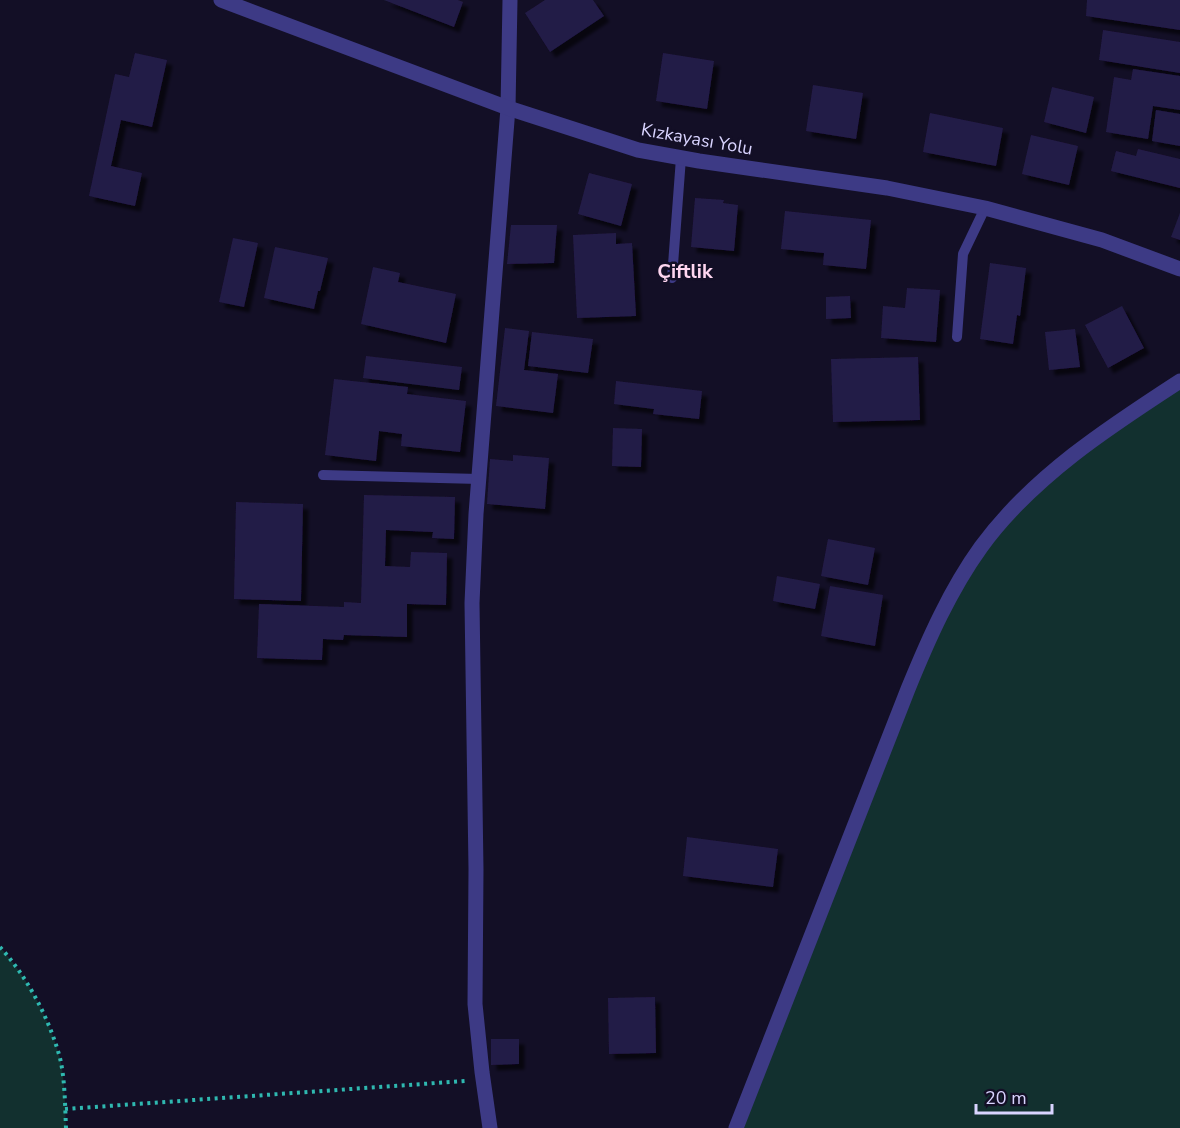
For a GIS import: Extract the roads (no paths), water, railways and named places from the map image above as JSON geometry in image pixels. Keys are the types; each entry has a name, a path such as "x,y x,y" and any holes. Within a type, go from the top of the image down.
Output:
{"street":[{"name":"Kızkayası Yolu","path":"221,0 508,108 638,150 887,189 985,208 1102,240 1180,269"},
{"path":"490,1128 475,1004 477,869 472,603 479,479 508,108 510,0"},
{"path":"736,1128 908,689 958,583 982,546 1035,488 1108,430 1180,381"}],"lane":[{"path":"672,278 681,158"},
{"path":"957,337 963,254 985,208"},
{"path":"323,475 479,479"}],"district":[{"name":"Çiftlik","path":"685,271"}]}
